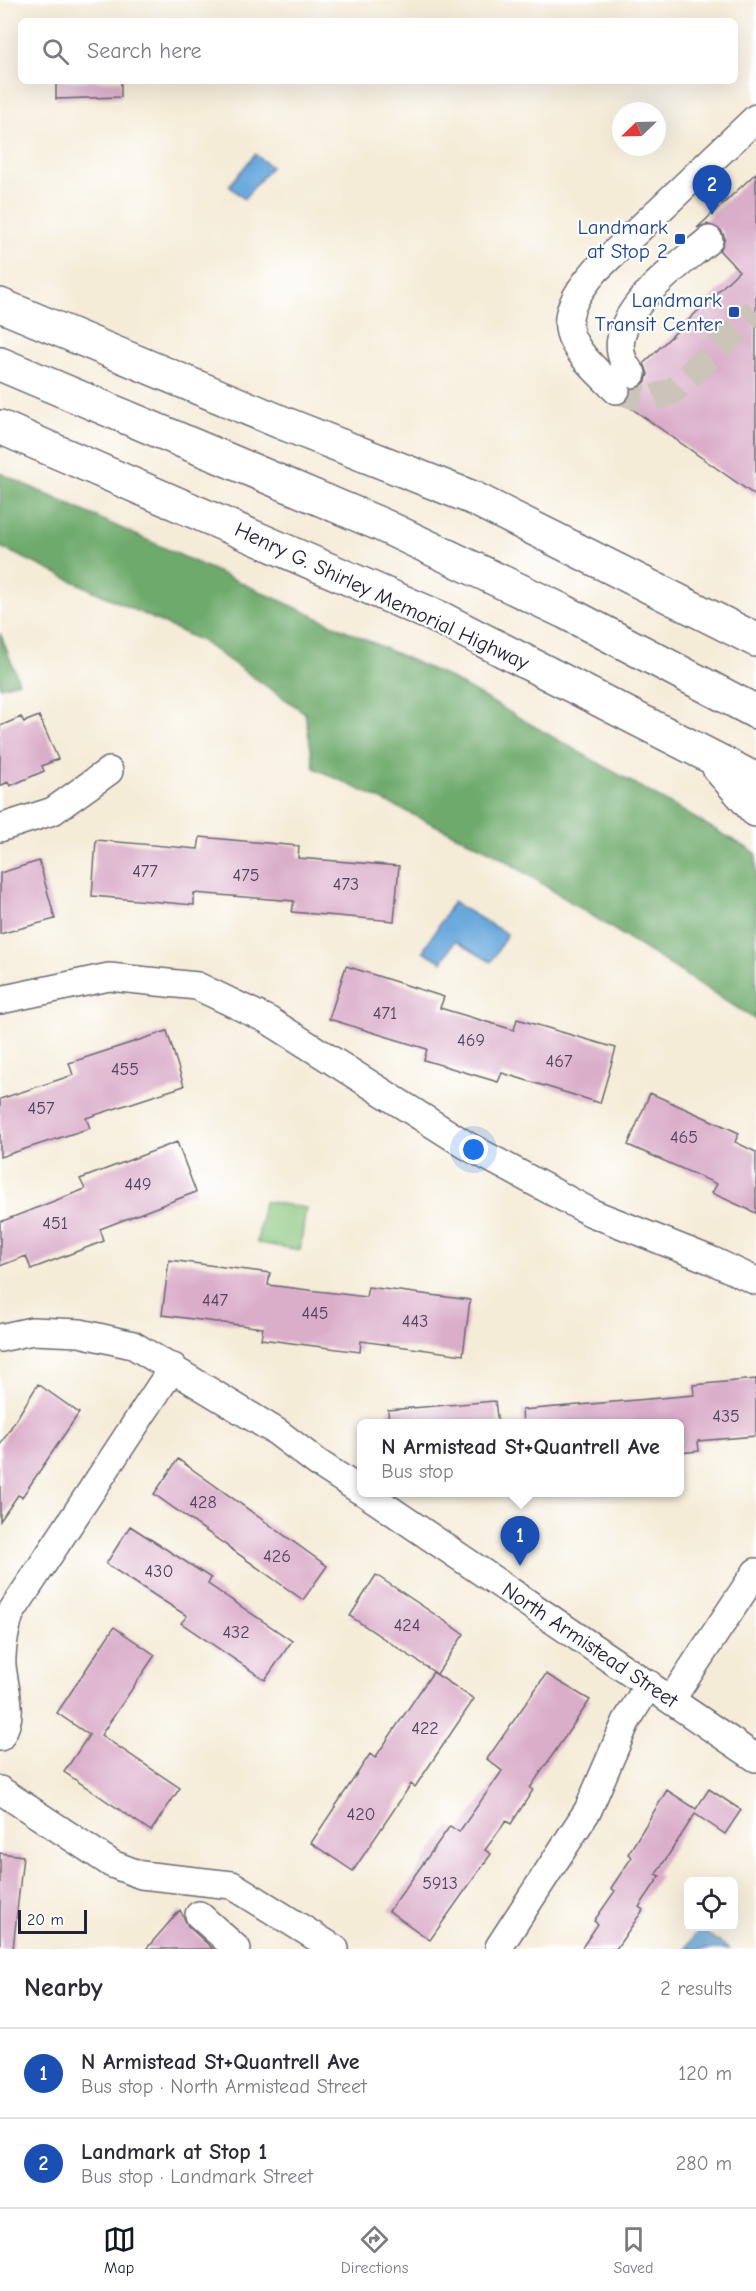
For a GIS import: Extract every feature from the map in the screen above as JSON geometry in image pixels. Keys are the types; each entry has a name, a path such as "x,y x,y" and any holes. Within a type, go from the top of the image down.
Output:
{"highway":[{"path":"0,305 283,423 473,498 756,640"},
{"path":"0,364 382,525 565,612 756,712"},
{"name":"Henry G. Shirley Memorial Highway","path":"0,427 442,619 756,780"},
{"path":"703,751 756,810"}],"street":[{"path":"709,240 630,312 621,331 624,382 577,352 567,320 577,292 596,270 752,131"},
{"path":"0,828 53,811 109,771"},
{"path":"0,1000 109,977 197,986 268,1020 466,1145 592,1213 713,1261 756,1281"},
{"name":"North Armistead Street","path":"0,1338 32,1331 80,1333 133,1346 173,1367 277,1432 318,1463 357,1488"},
{"path":"0,1737 6,1728 10,1703 2,1665 3,1640 10,1614 173,1367"},
{"name":"North Armistead Street","path":"370,1497 756,1758"},
{"path":"671,1700 756,1572"},
{"path":"499,1947 588,1809 626,1722 649,1684"},
{"path":"0,1790 112,1864 141,1875 232,1886 335,1949"},
{"path":"199,1916 237,1949"}],"green space":[{"path":"0,473 448,677 756,853 756,1020 492,852 314,768 305,713 201,641 0,547"},
{"path":"0,633 19,682 0,687"},
{"path":"264,1201 306,1208 300,1250 257,1243"}],"water":[{"path":"255,154 271,167 244,199 229,186"},
{"path":"453,902 507,934 491,962 455,941 442,962 423,951"},
{"path":"698,1931 702,1931 730,1949 685,1949"}],"building":[{"path":"56,84 121,84 121,97 56,99"},
{"path":"756,173 756,496 624,403 631,390 639,388 646,381 648,374 644,363 739,271 720,251 725,238 721,230 707,224 697,228"},
{"path":"39,716 58,759 42,766 44,771 10,786 8,782 0,786 0,726 21,717 24,722"},
{"path":"200,837 299,846 298,858 399,866 394,921 292,912 294,901 194,893 194,905 92,896 96,840 198,849"},
{"path":"39,861 55,919 0,934 0,873"},
{"path":"346,966 444,997 440,1008 514,1030 517,1019 616,1048 600,1103 502,1073 498,1082 424,1060 427,1049 329,1019"},
{"path":"167,1031 184,1086 86,1118 90,1128 0,1157 0,1099 73,1075 69,1063"},
{"path":"650,1093 739,1133 735,1142 756,1152 756,1213 712,1193 717,1184 628,1145"},
{"path":"177,1142 196,1192 100,1229 104,1241 31,1269 26,1256 0,1266 0,1222 85,1189 80,1179"},
{"path":"169,1260 270,1273 268,1285 366,1297 368,1287 470,1300 463,1355 361,1341 360,1352 261,1339 263,1328 162,1315"},
{"path":"756,1379 756,1436 698,1441 699,1451 684,1452 684,1419 523,1419 522,1410 694,1395 693,1385"},
{"path":"38,1384 79,1413 22,1497 18,1495 0,1521 0,1445"},
{"path":"495,1401 497,1419 389,1419 388,1410"},
{"path":"178,1459 327,1566 303,1600 154,1494"},
{"path":"130,1526 211,1578 208,1584 292,1641 265,1680 181,1623 187,1616 106,1564"},
{"path":"376,1575 464,1634 437,1674 350,1616"},
{"path":"114,1627 155,1655 101,1735 180,1788 151,1831 64,1772 89,1735 57,1713"},
{"path":"433,1672 474,1699 415,1787 411,1784 353,1871 311,1843 370,1754 375,1758"},
{"path":"546,1674 590,1700 530,1788 533,1790 511,1824 506,1821 485,1850 491,1854 430,1940 389,1911 450,1826 459,1832 502,1771 487,1759"},
{"path":"709,1789 741,1810 725,1834 695,1814 656,1874 660,1876 639,1907 643,1910 616,1949 581,1949 598,1924 594,1921 615,1891 611,1888 632,1857 628,1854 667,1790 696,1809"},
{"path":"0,1853 23,1856 13,1949 0,1949"},
{"path":"180,1910 188,1926 213,1949 146,1949"}],"tunnel":[{"path":"616,390 648,400 673,391 756,311"}],"place":[{"name":"Landmark at Stop 1","path":"712,215"},
{"name":"Landmark at Stop 2","path":"680,239"},
{"name":"Landmark Transit Center","path":"734,312"},
{"name":"N Armistead St+Quantrell Ave","path":"520,1566"}]}
